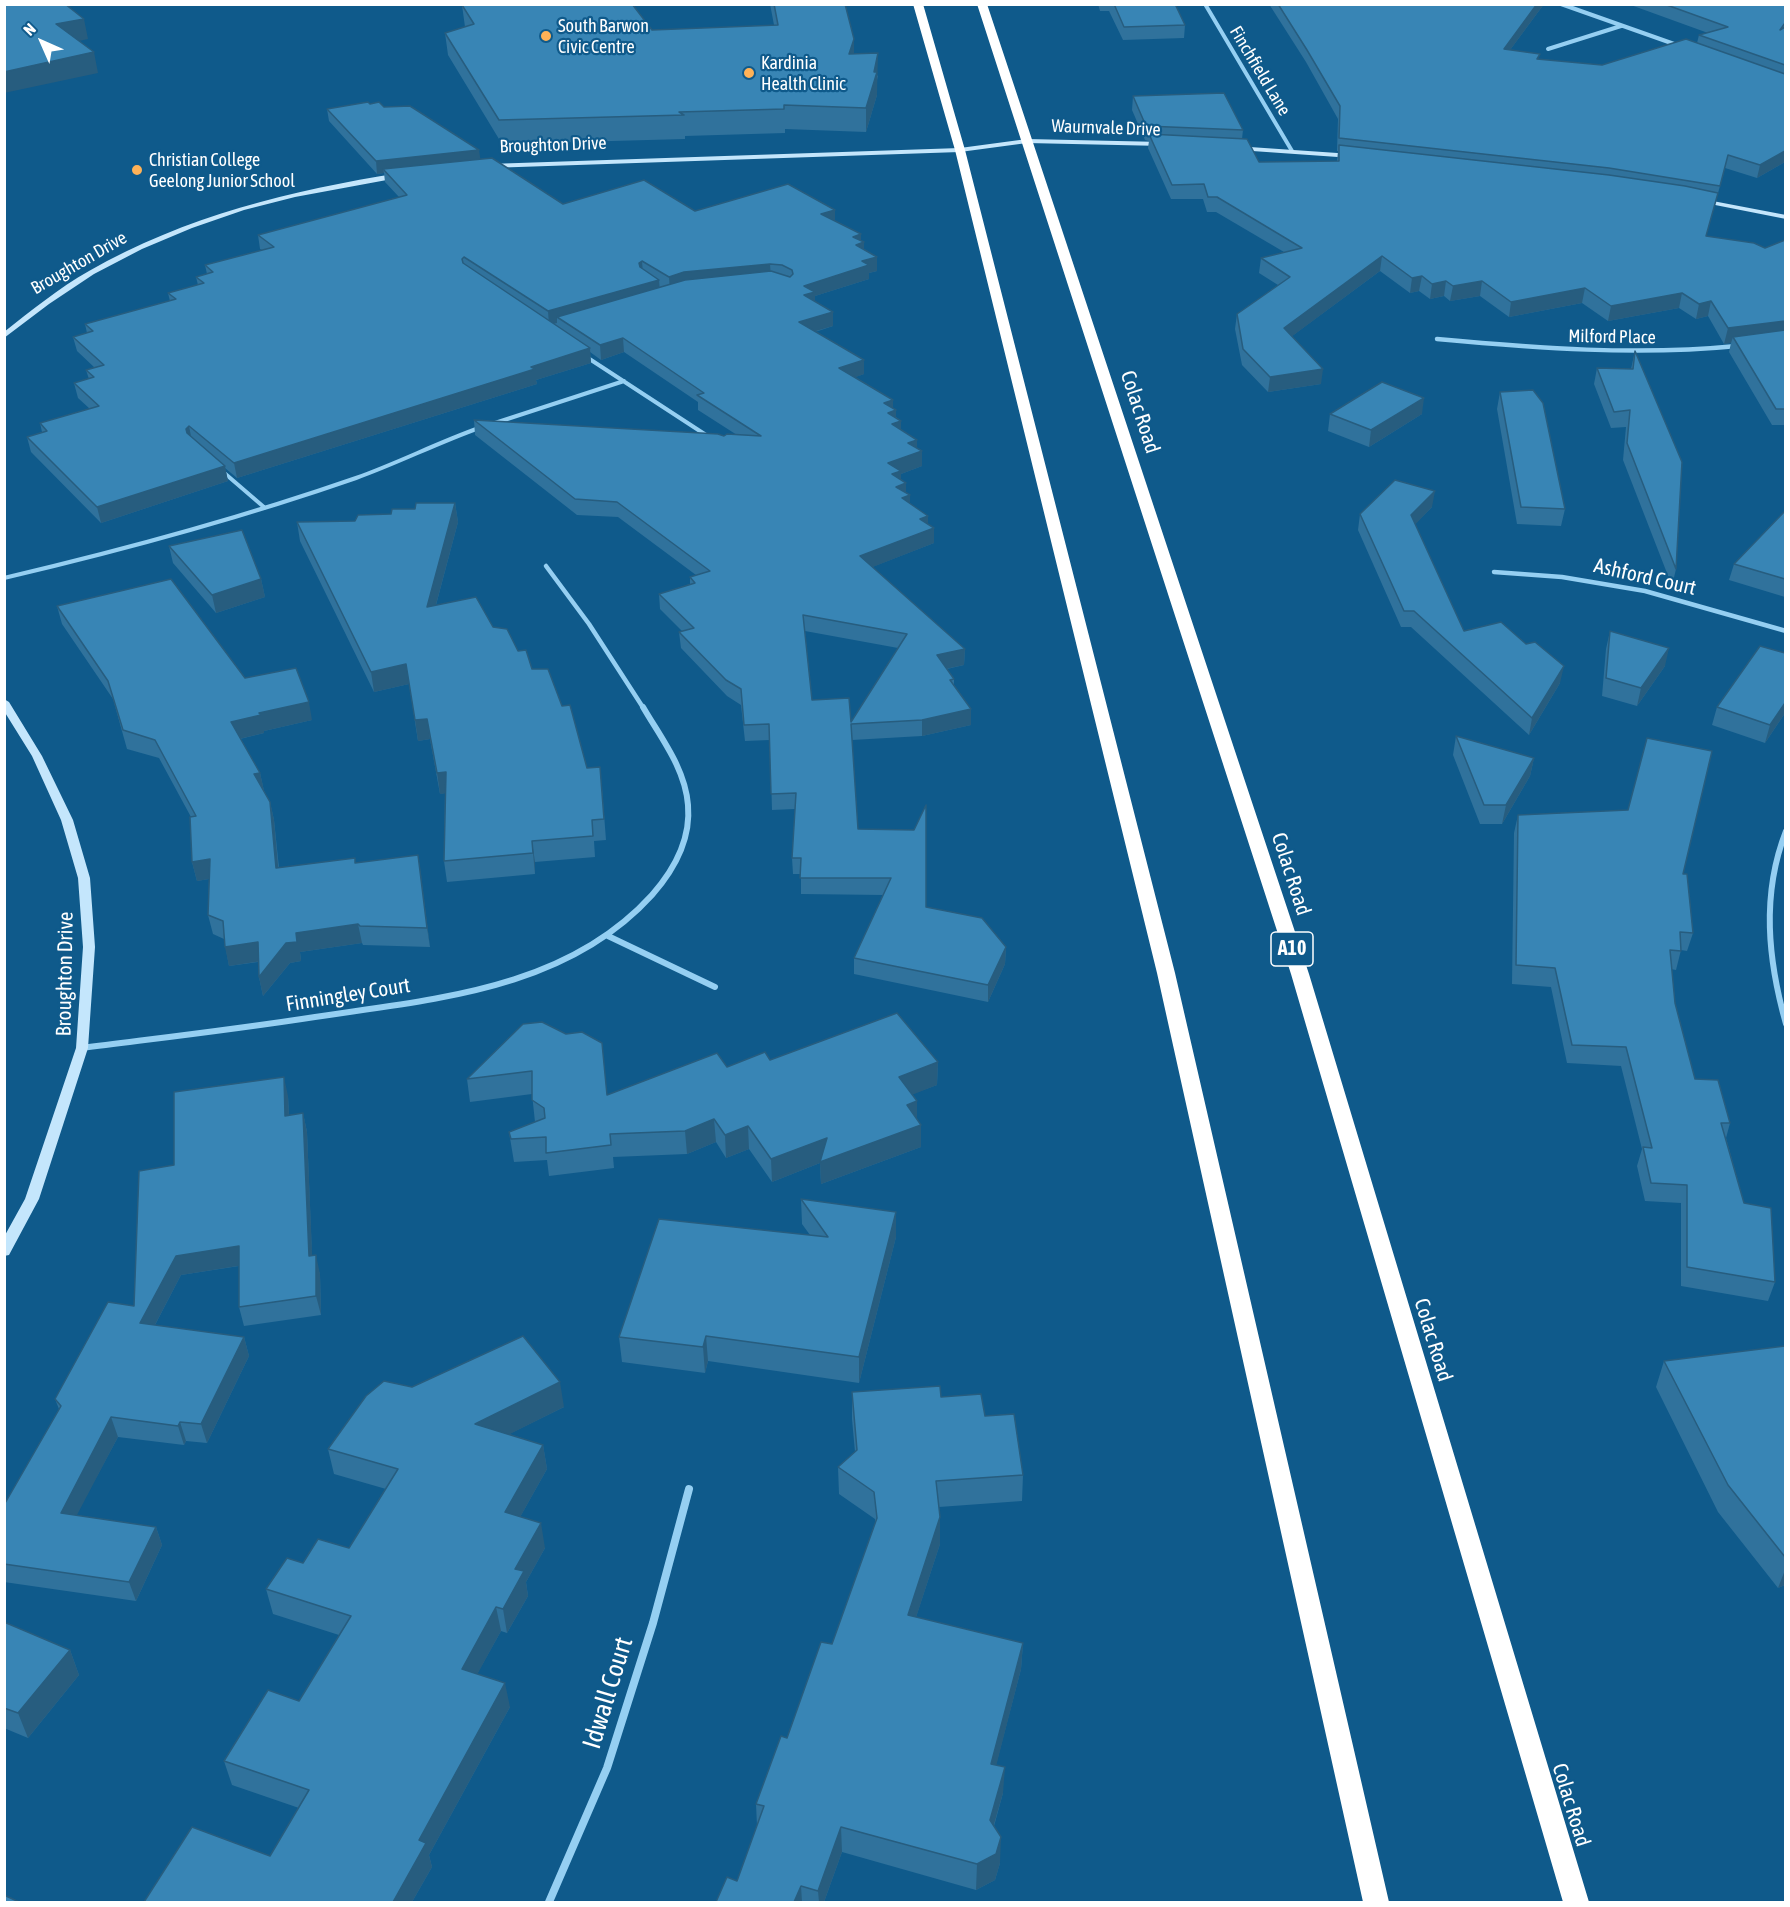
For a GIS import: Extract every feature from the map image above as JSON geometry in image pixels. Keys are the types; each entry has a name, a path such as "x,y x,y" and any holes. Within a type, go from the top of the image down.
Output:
{"highway":[{"path":"918,4 960,150 1166,973 1376,1902"},
{"name":"Colac Road","path":"982,4 1300,974 1576,1902"}],"street":[{"name":"Finchfield Lane","path":"1205,4 1292,152"},
{"path":"1561,4 1687,49"},
{"path":"1548,49 1621,26"},
{"name":"Waurnvale Drive","path":"998,146 1027,141 1175,145"},
{"name":"Broughton Drive","path":"483,166 960,150 998,146"},
{"path":"1234,148 1357,156"},
{"name":"Broughton Drive","path":"4,336 34,309 80,278 138,248 195,225 272,201 357,181 408,174"},
{"path":"1692,198 1785,217"},
{"name":"Milford Place","path":"1437,339 1578,351 1701,351 1743,345"},
{"name":"Finningley Court","path":"82,1048 235,1029 459,995 544,969 608,936 641,908 677,862 683,848 689,819 687,792 679,769 621,670 572,597 546,566"},
{"name":"Ashford Court","path":"1494,572 1562,576 1645,591 1785,631"},
{"name":"Broughton Drive","path":"4,702 38,756 67,820 84,878 89,947 82,1048 32,1199 4,1251"},
{"path":"1785,831 1780,841 1769,895 1768,942 1779,1004 1785,1024"},
{"path":"608,936 716,987"},
{"name":"Idwall Court","path":"549,1902 607,1768 652,1623 689,1489"}],"lane":[{"path":"585,356 714,441"},
{"path":"4,578 148,543 265,508 368,474 454,436 624,381"},
{"path":"216,466 265,508"}],"building":[{"path":"4,4 65,4 84,19 56,24 94,52 4,72"},
{"path":"632,4 652,30 778,25 774,4 845,4 854,39 849,54 878,53 874,72 877,72 866,108 784,105 784,109 679,112 684,115 499,120 445,33 474,24 462,5"},
{"path":"1114,4 1175,4 1185,25 1124,27"},
{"path":"1278,4 1537,4 1504,49 1540,54 1537,59 1602,65 1686,39 1785,74 1785,151 1760,165 1728,155 1720,186 1609,168 1339,138 1340,106"},
{"path":"1664,4 1785,4 1785,23 1780,30 1785,27 1785,65 1699,35 1728,27"},
{"path":"1224,93 1243,130 1146,126 1133,96"},
{"path":"368,102 370,104 379,102 384,107 410,106 479,150 376,161 327,109"},
{"path":"1149,134 1247,139 1259,162 1339,161 1339,145 1609,175 1718,193 1706,236 1754,243 1765,248 1785,240 1785,321 1728,328 1711,301 1699,304 1682,293 1611,306 1585,288 1511,302 1482,281 1453,286 1446,281 1432,284 1422,276 1412,278 1382,256 1284,328 1323,369 1270,377 1243,349 1237,314 1290,277 1261,258 1302,248 1217,197 1208,197 1204,184 1172,185"},
{"path":"492,158 563,204 644,180 695,211 788,184 835,210 821,214 861,234 853,237 864,242 856,245 877,257 862,261 869,265 804,286 815,292 804,295 833,312 799,322 864,360 839,368 893,400 884,403 896,410 888,413 901,421 892,424 917,440 908,443 922,451 888,463 901,471 892,474 906,483 896,487 910,495 902,498 928,516 920,519 934,528 860,556 965,649 937,655 954,679 950,680 971,709 922,720 851,724 858,829 914,830 926,805 926,907 982,918 1006,947 988,985 854,958 891,878 800,878 801,858 792,858 796,793 771,794 769,724 744,725 741,689 726,680 679,632 694,628 659,594 695,583 690,577 710,571 617,502 575,499 474,420 724,436 727,434 761,436 697,395 704,393 623,338 600,345 557,317 685,280 771,271 790,277 793,274 792,270 782,265 770,264 684,272 669,277 642,261 639,263 640,267 659,280 548,311 464,257 463,263 590,348 531,367 535,369 234,463 189,426 186,429 187,433 225,466 97,507 27,437 47,431 40,423 99,406 74,383 94,377 86,370 104,365 73,337 93,331 85,324 176,299 168,293 204,283 196,277 213,272 205,265 274,247 258,235 407,195 383,169","holes":["803,615 907,634 851,722 849,698 812,700"]},
{"path":"1785,330 1785,409 1776,409 1733,337"},
{"path":"1635,351 1682,462 1676,569 1627,443 1630,410 1614,412 1597,368 1633,369"},
{"path":"1382,382 1424,398 1371,430 1330,414"},
{"path":"1533,390 1543,403 1565,509 1521,507 1500,392"},
{"path":"1395,480 1435,491 1411,515 1464,631 1501,622 1526,644 1535,642 1564,666 1532,718 1414,611 1404,611 1360,514"},
{"path":"416,503 455,503 427,607 476,597 493,627 507,629 518,651 526,650 532,669 548,669 562,706 570,705 587,768 600,767 604,819 592,820 593,836 532,841 533,853 444,861 446,772 437,773 427,719 415,720 406,664 371,672 297,522 355,521 358,515 391,514 392,509 415,509"},
{"path":"1785,511 1785,579 1734,564"},
{"path":"242,530 261,579 212,595 169,546"},
{"path":"171,579 245,678 296,668 309,702 231,722 260,773 254,774 270,802 276,868 355,858 355,863 418,855 427,928 360,926 358,924 296,933 297,942 286,943 259,977 258,942 225,947 223,921 208,915 210,859 192,862 190,817 196,816 155,740 123,730 108,681 57,606"},
{"path":"1610,631 1669,648 1641,688 1606,678"},
{"path":"1760,646 1785,653 1785,703 1770,725 1717,707"},
{"path":"1456,736 1534,758 1506,805 1484,805"},
{"path":"1647,738 1712,751 1683,874 1687,874 1693,933 1680,932 1681,951 1670,950 1675,1003 1695,1079 1718,1080 1730,1123 1721,1123 1744,1203 1771,1208 1775,1282 1687,1267 1687,1185 1651,1183 1643,1147 1652,1148 1626,1047 1572,1045 1555,968 1516,965 1518,815 1628,810"},
{"path":"897,1013 938,1062 899,1077 917,1101 907,1105 921,1125 820,1162 827,1138 771,1159 748,1126 725,1135 714,1119 685,1131 610,1134 611,1145 546,1153 546,1137 511,1139 509,1132 545,1118 544,1108 532,1100 532,1071 467,1079 523,1024 542,1022 566,1034 582,1032 602,1043 607,1095 717,1053 727,1067 765,1052 770,1060"},
{"path":"284,1077 285,1116 303,1113 309,1256 316,1255 316,1296 239,1307 239,1246 176,1256 140,1323 244,1337 201,1424 180,1422 178,1426 111,1417 61,1513 156,1527 129,1582 4,1564 4,1505 61,1406 55,1399 108,1302 134,1306 139,1171 174,1165 174,1092"},
{"path":"801,1199 896,1212 859,1357 706,1336 703,1347 619,1337 659,1219 828,1237"},
{"path":"523,1336 560,1382 475,1424 543,1445 505,1512 541,1523 515,1569 524,1571 503,1609 496,1607 462,1669 505,1683 419,1840 426,1843 393,1902 144,1902 192,1827 270,1856 309,1790 224,1761 268,1690 299,1701 351,1616 266,1589 287,1558 303,1563 318,1539 349,1548 398,1469 328,1449 366,1396 384,1381 412,1387"},
{"path":"1785,1346 1785,1557 1728,1485 1664,1361"},
{"path":"940,1386 941,1397 981,1394 985,1416 1014,1414 1023,1475 936,1481 940,1517 908,1615 1023,1643 991,1764 1005,1767 990,1820 1001,1837 996,1854 977,1864 841,1827 818,1891 801,1886 794,1902 716,1902 727,1877 737,1881 764,1806 756,1804 781,1736 787,1738 821,1642 832,1644 877,1518 874,1492 838,1467 857,1450 852,1392"},
{"path":"4,1622 70,1650 18,1713 4,1708"},
{"path":"4,1895 19,1902 4,1902"}],"place":[{"name":"South Barwon Civic Centre","path":"546,36"},
{"name":"Kardinia Health Clinic","path":"749,73"},
{"name":"Christian College Geelong Junior School","path":"137,170"}]}
